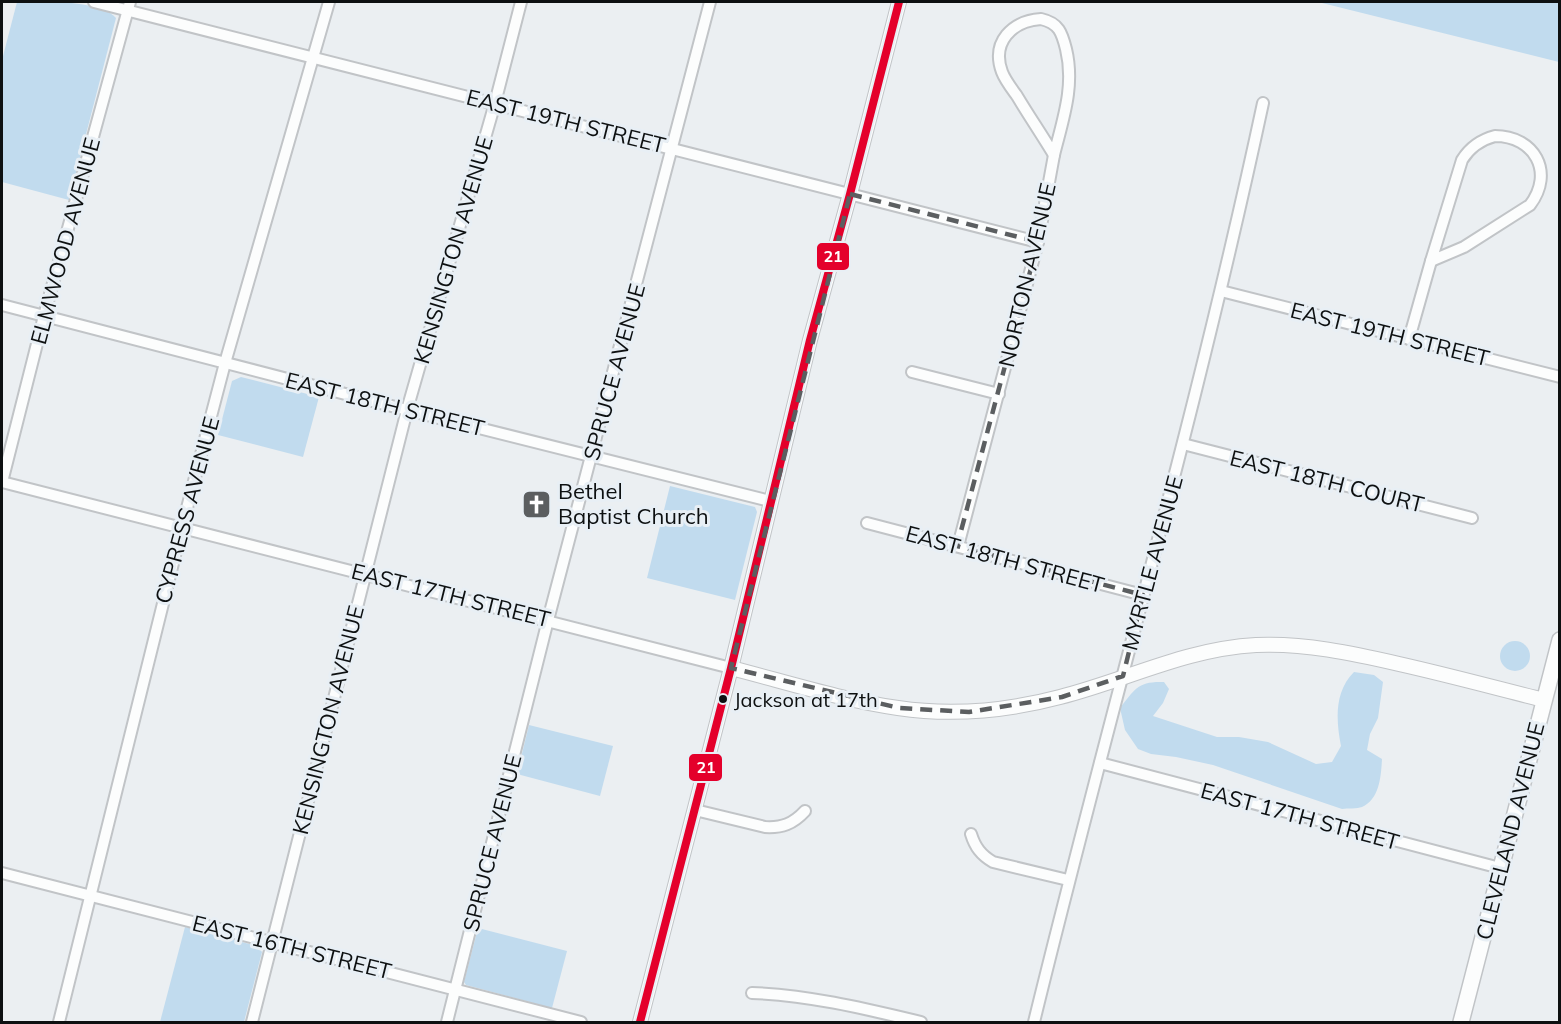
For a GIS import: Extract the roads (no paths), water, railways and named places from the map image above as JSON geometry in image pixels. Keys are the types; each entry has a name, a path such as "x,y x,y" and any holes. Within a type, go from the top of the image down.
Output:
{"main road":[{"name":"CLEVELAND AVENUE","path":"1461,1023 1500,868 1551,702 1560,640"}],"street":[{"name":"EAST 19TH STREET","path":"94,2 129,6 314,57 1038,242"},
{"name":"CYPRESS AVENUE","path":"59,1023 89,896 225,363 329,2"},
{"name":"KENSINGTON AVENUE","path":"252,1023 407,410 495,103 521,2"},
{"name":"SPRUCE AVENUE","path":"447,1023 548,620 710,2"},
{"path":"640,1023 731,668 810,340 899,2"},
{"name":"ELMWOOD AVENUE","path":"2,482 44,316 129,6"},
{"name":"NORTON AVENUE","path":"958,546 1038,242 1054,155 1070,90 1070,65 1059,28 1051,21 1028,20 1017,25 1001,43 999,54 1002,73 1054,155"},
{"name":"MYRTLE AVENUE","path":"1034,1023 1068,880 1183,444 1221,291 1263,103"},
{"path":"1408,339 1431,261 1459,168 1466,153 1479,142 1495,136 1512,138 1526,146 1537,159 1541,174 1539,191 1530,205 1464,247 1431,261"},
{"name":"EAST 19TH STREET","path":"1221,291 1560,377"},
{"name":"EAST 18TH STREET","path":"2,305 770,501"},
{"name":"NORTON AVENUE","path":"912,372 999,394"},
{"name":"EAST 18TH COURT","path":"1183,444 1472,518"},
{"name":"EAST 17TH STREET","path":"2,482 861,701 899,708 969,712 1014,708 1062,697 1215,649 1257,645 1301,645 1367,656 1551,702"},
{"name":"EAST 18TH STREET","path":"867,523 1143,595"},
{"name":"EAST 17TH STREET","path":"1100,763 1500,868"},
{"path":"695,810 777,828 793,822 805,811"},
{"path":"971,834 976,849 993,862 1068,880"},
{"name":"EAST 16TH STREET","path":"2,873 581,1023"},
{"path":"752,993 792,996 872,1010 921,1023"}],"place":[{"name":"Bethel Baptist Church","path":"537,504"},
{"name":"Jackson at 17th","path":"723,699"}]}
